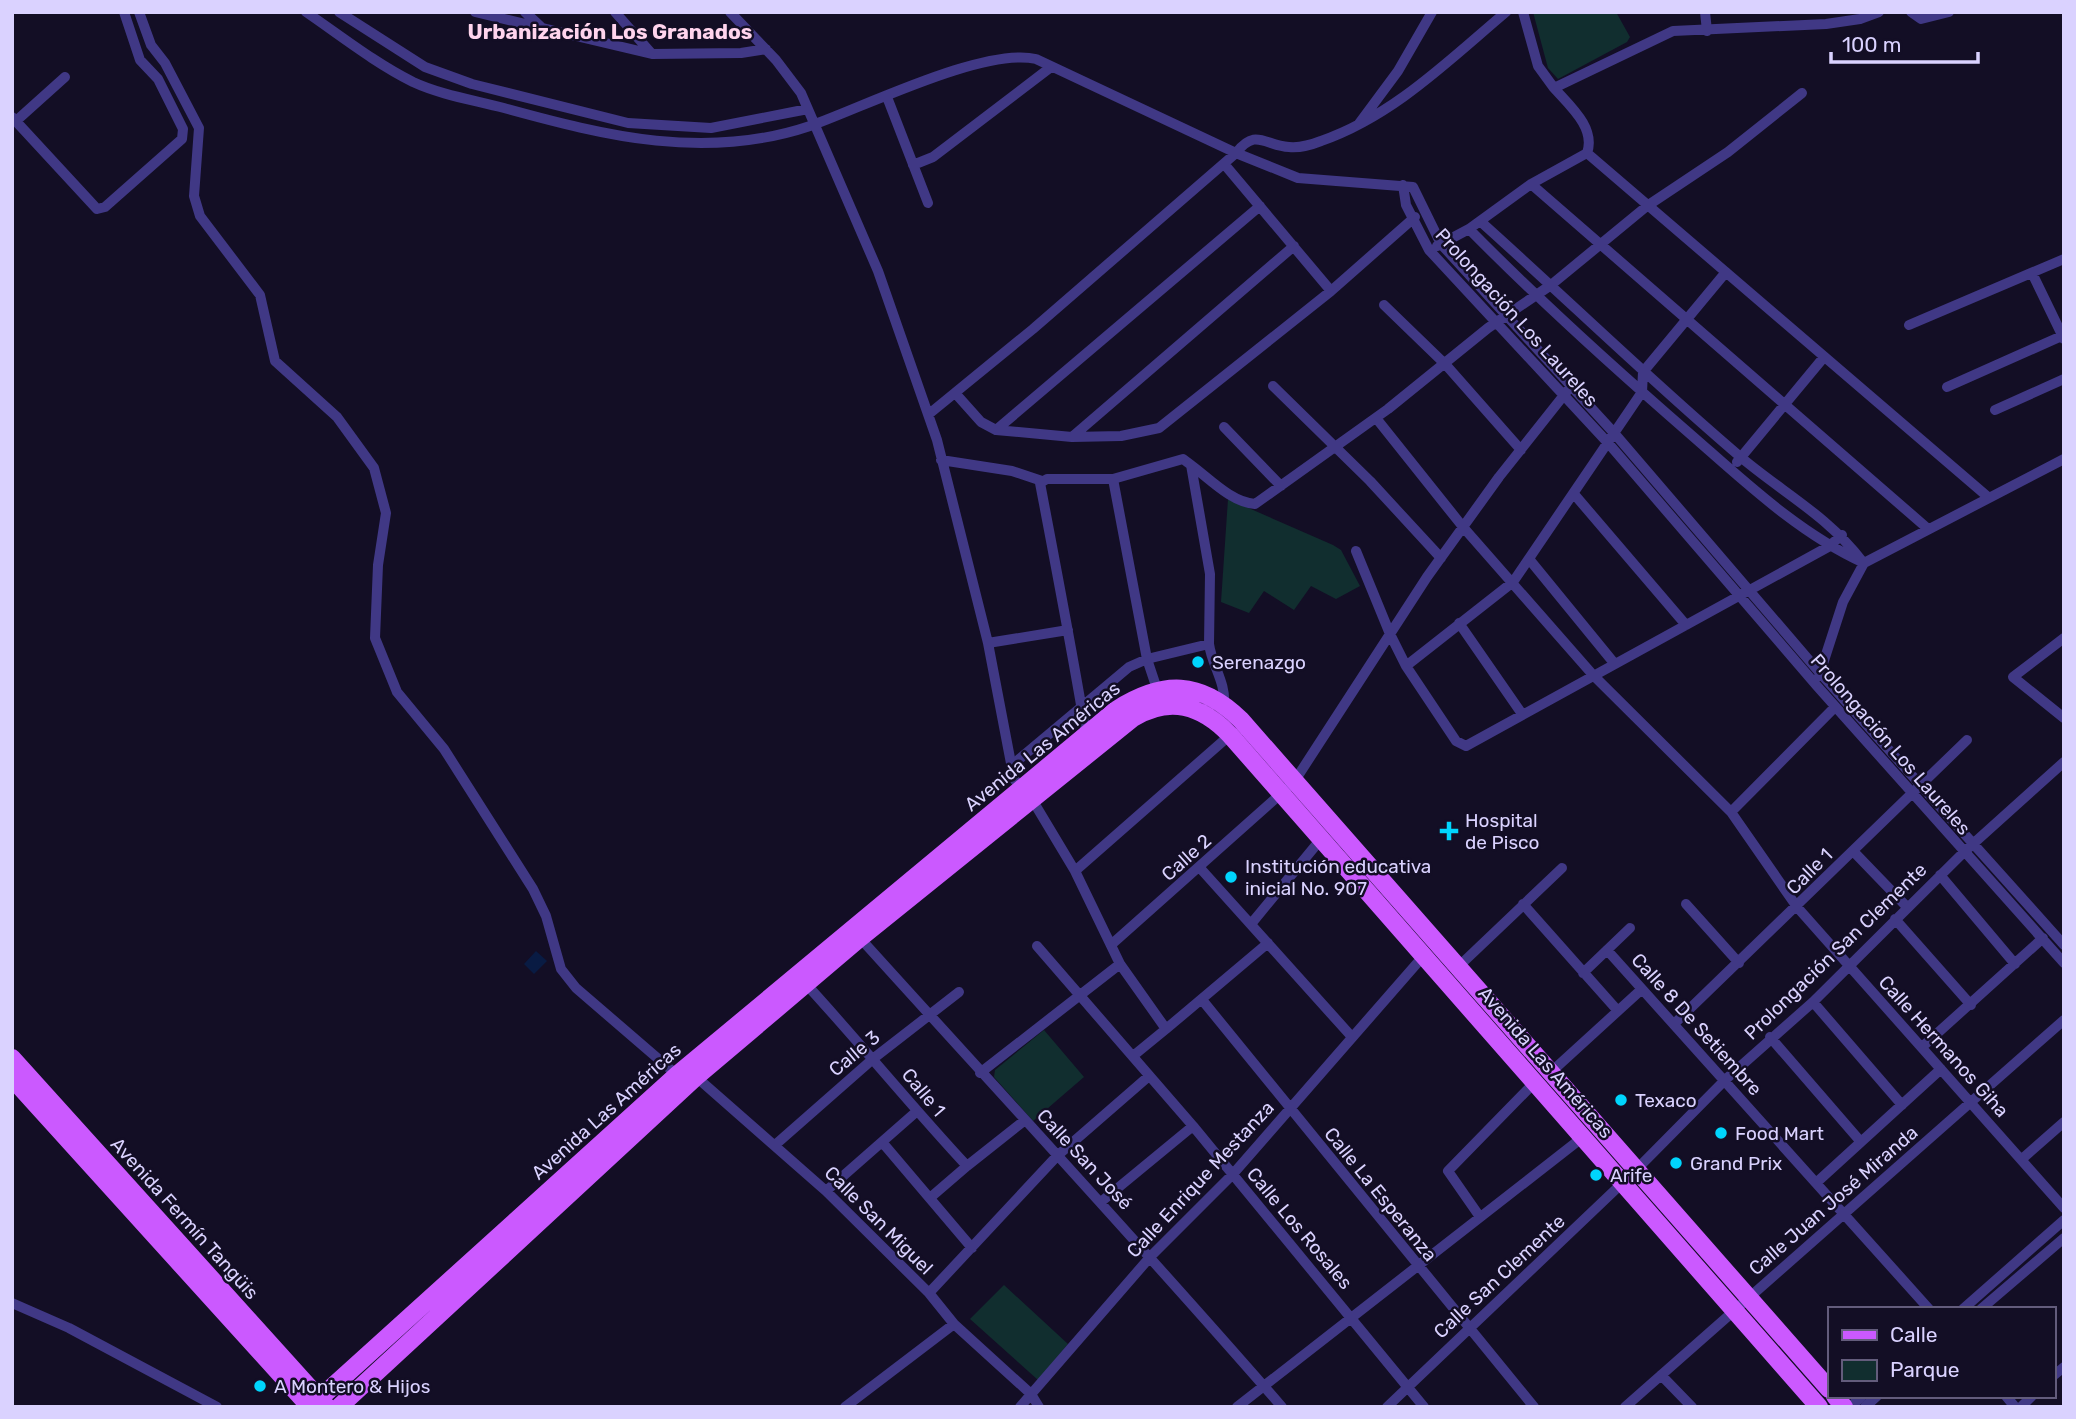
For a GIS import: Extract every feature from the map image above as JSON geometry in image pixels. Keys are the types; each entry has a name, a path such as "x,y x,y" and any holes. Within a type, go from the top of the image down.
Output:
{"main road":[{"name":"Avenida Las Américas","path":"686,1073 806,984 1028,795 1086,734 1124,704 1157,690 1172,688 1196,691 1224,705 1288,787 1570,1109 1630,1176 1749,1298 1828,1389"},
{"name":"Avenida Las Américas","path":"344,1404 686,1073 1028,795 1133,718 1152,709 1172,705 1193,708 1214,720 1288,787 1321,839 1430,950 1457,968 1543,1078"},
{"name":"Avenida Fermín Tangüis","path":"12,1058 147,1217 317,1405"},
{"name":"Avenida Fermín Tangüis","path":"12,1078 147,1217"},
{"name":"Avenida Las Américas","path":"1570,1109 1583,1137 1630,1176 1735,1310 1819,1407"},
{"name":"Avenida Las Américas","path":"317,1405 639,1119"}],"street":[{"path":"65,77 14,119 97,209 106,207 182,139 183,128 158,79 140,60 124,12"},
{"name":"Calle San Miguel","path":"139,12 151,45 164,63 199,128 194,196 200,216 260,295 275,361 337,417 374,468 386,513 379,565 375,638 397,692 444,749 533,890 546,916 561,969 576,988 775,1144 929,1293 954,1324 1031,1394 1039,1407"},
{"path":"306,12 388,69 424,86 601,134 647,142 734,142 778,136 813,125 871,100 1009,56 1036,59 1236,153 1298,178 1336,183 1404,185"},
{"path":"340,12 425,68 472,84 628,123 711,128 808,110"},
{"path":"475,12 501,15 541,28 652,54 741,53 766,49"},
{"path":"525,12 541,28"},
{"path":"615,12 652,54"},
{"path":"730,12 795,83 878,271 929,414 942,460 988,643 1014,779 1028,795 1075,872 1120,964 1166,1029"},
{"path":"1356,128 1383,93 1432,12"},
{"path":"929,414 1225,165 1244,143 1253,139 1288,148 1310,145 1356,128 1406,96 1506,12"},
{"path":"1429,250 1469,229 1531,184 1587,153 1591,141 1587,129 1538,66 1523,12"},
{"path":"1705,12 1707,31"},
{"path":"1776,12 1779,24"},
{"path":"1555,88 1674,32 1779,24 1826,24 1860,19 1879,12"},
{"path":"1910,12 1921,19 1949,12"},
{"path":"913,165 933,157 1051,66"},
{"path":"942,460 1012,471 1042,481 1113,479 1177,460 1188,461 1244,503 1255,504 1376,418 1502,318 1551,285 1647,206 1728,152 1802,93"},
{"path":"887,97 928,203"},
{"path":"1587,153 1988,496"},
{"path":"1225,165 1331,291"},
{"path":"1531,184 1927,528"},
{"name":"Prolongación Los Laureles","path":"1915,790 1820,673 1572,385 1502,318 1429,250 1404,199 1404,185 1416,190 1441,244 1502,318 1564,395 1816,686 1967,848 2064,963"},
{"path":"996,430 1260,206"},
{"path":"956,394 982,422 996,430 1072,437 1121,436 1159,428 1331,291 1424,208"},
{"path":"1480,221 1643,372 1740,457 1816,512 1842,535 1864,563"},
{"path":"1469,229 1535,296 1731,470 1828,547 1864,563"},
{"path":"1072,437 1294,246"},
{"path":"1909,325 2064,259"},
{"path":"1406,666 1513,582 1642,392 1643,372 1726,272"},
{"path":"1947,387 2063,336 2032,273"},
{"path":"1384,305 1446,365 1521,450"},
{"path":"1731,470 1824,357"},
{"path":"1995,410 2064,379"},
{"name":"Calle 2","path":"1112,944 1288,787 1441,558 1572,385"},
{"path":"1273,387 1441,558"},
{"name":"Calle Hermanos Giha","path":"1376,418 1463,527 1592,675 1731,812 1797,907 2064,1208"},
{"path":"1224,427 1281,486"},
{"path":"1816,686 1843,601 1864,563 1988,496 2064,459"},
{"path":"1191,465 1210,574 1209,644 1211,656 1224,685 1224,705"},
{"path":"1113,479 1147,659 1157,690"},
{"path":"1042,481 1086,734"},
{"path":"1574,494 1686,625"},
{"path":"1356,551 1406,666 1462,746 1828,547 1842,535"},
{"path":"1529,559 1614,663"},
{"path":"1460,623 1522,714"},
{"path":"988,643 1068,630"},
{"path":"2064,638 2013,677 2064,718"},
{"path":"1011,766 1129,667 1147,659 1209,644"},
{"path":"1731,812 1835,707"},
{"path":"1075,872 1230,735"},
{"name":"Calle 1","path":"1674,1024 1967,740"},
{"name":"Prolongación San Clemente","path":"1630,1176 1770,1037 1813,1002 1848,964 1967,848 2064,762"},
{"path":"1251,924 1321,839"},
{"path":"1967,848 2064,945"},
{"path":"1853,852 1907,907"},
{"path":"1200,868 1352,1037"},
{"path":"1457,968 1562,868"},
{"path":"1940,875 2015,964"},
{"path":"1524,904 1618,1011"},
{"path":"1686,904 1739,963"},
{"path":"1895,919 1971,1005"},
{"path":"1583,973 1630,928"},
{"name":"Calle San José","path":"860,938 980,1073 1102,1201 1282,1407"},
{"path":"1922,1047 2043,938"},
{"path":"1133,1056 1268,943"},
{"name":"Calle Los Rosales","path":"1037,946 1080,992 1193,1126 1424,1407"},
{"name":"Calle Enrique Mestanza","path":"1020,1407 1151,1256 1233,1174 1430,950"},
{"name":"Calle 8 De Setiembre","path":"1607,950 1927,1307"},
{"path":"980,1073 1080,992 1120,964"},
{"name":"Calle 1","path":"806,984 874,1058 916,1112 967,1166"},
{"path":"1480,1217 1448,1171 1543,1078 1642,989"},
{"name":"Calle 3","path":"775,1144 874,1058 959,992"},
{"name":"Calle La Esperanza","path":"1203,1000 1534,1407"},
{"path":"1813,1002 1902,1105"},
{"name":"Calle Juan José Miranda","path":"1625,1407 2064,1020"},
{"path":"1770,1037 1861,1142"},
{"path":"1816,1183 1941,1069"},
{"path":"929,1293 1057,1156 1149,1076"},
{"path":"826,1191 916,1112"},
{"path":"930,1197 1025,1120"},
{"path":"2022,1160 2064,1122"},
{"path":"1102,1201 1193,1126"},
{"path":"1237,1407 1583,1137"},
{"path":"882,1142 972,1248"},
{"name":"Calle San Clemente","path":"1387,1407 1630,1176"},
{"path":"1965,1307 2064,1220"},
{"path":"1983,1307 2064,1238"},
{"path":"12,1303 69,1328 216,1407"},
{"path":"845,1407 954,1324"},
{"path":"1661,1375 1692,1407"}],"green space":[{"path":"1533,12 1616,12 1630,37 1627,42 1558,79 1548,68"},
{"path":"1228,499 1341,550 1360,586 1336,599 1311,586 1294,610 1264,591 1249,613 1221,602"},
{"path":"1044,1030 1084,1077 1033,1121 994,1077 995,1070"},
{"path":"1004,1285 1068,1344 1038,1380 970,1319"}],"water":[{"path":"536,951 547,961 534,974 524,964"}],"place":[{"name":"Serenazgo","path":"1198,662"},
{"name":"Hospital de Pisco","path":"1449,831"},
{"name":"Institución educativa inicial No. 907","path":"1231,877"},
{"name":"Texaco","path":"1621,1100"},
{"name":"Food Mart","path":"1721,1133"},
{"name":"Grand Prix","path":"1676,1163"},
{"name":"Arife","path":"1596,1175"},
{"name":"A Montero & Hijos","path":"260,1386"}],"district":[{"name":"Urbanización Los Granados","path":"610,32"}]}
